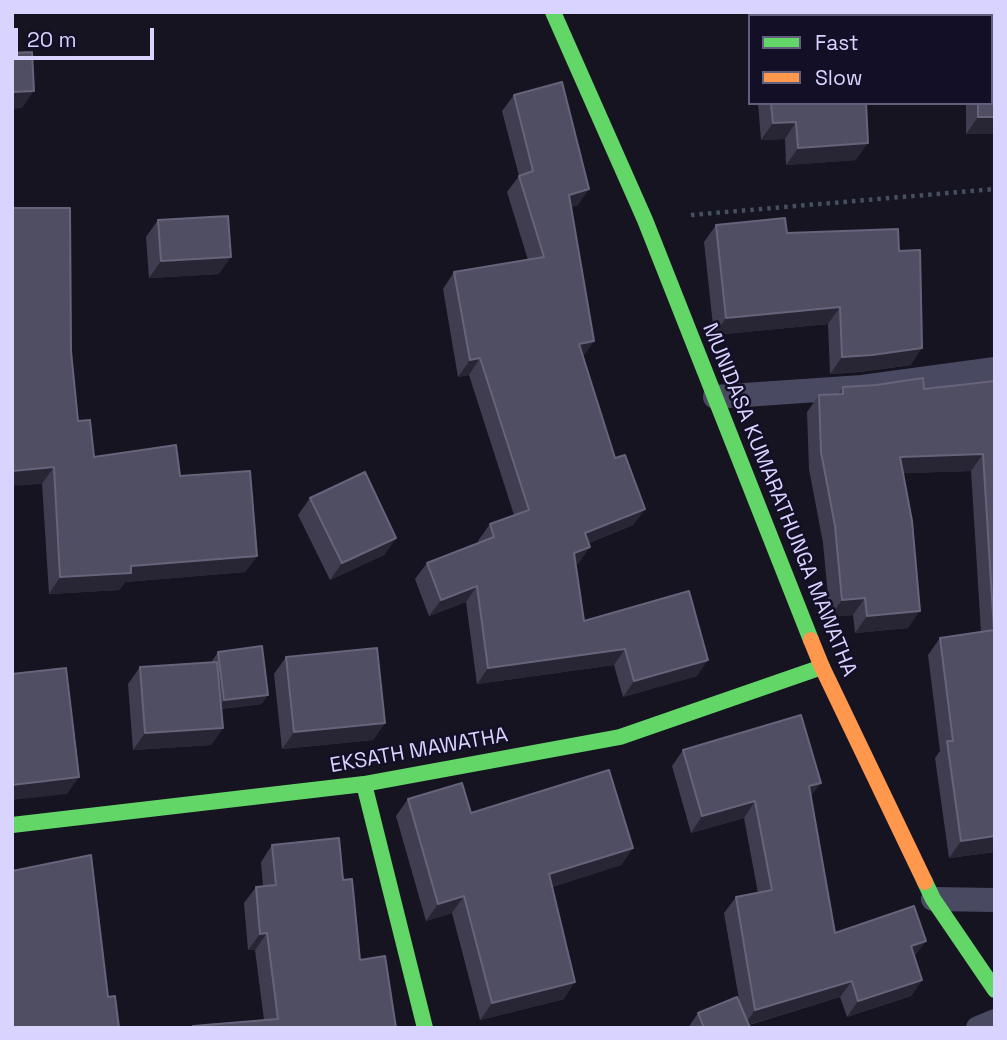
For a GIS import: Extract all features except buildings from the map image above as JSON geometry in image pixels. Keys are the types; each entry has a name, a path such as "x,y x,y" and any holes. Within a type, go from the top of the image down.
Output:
{"street":[{"name":"MUNIDASA KUMARATHUNGA MAWATHA","path":"552,12 645,220 821,667 933,898 995,990"},
{"name":"EKSATH MAWATHA","path":"12,825 364,784 620,737 821,667"},
{"path":"364,784 425,1028"}],"lane":[{"path":"715,397 862,387 995,369"},
{"path":"933,898 995,900"},
{"path":"978,1028 995,1021"}],"path":[{"path":"645,220 995,189"}],"traffic: fast":[{"path":"553,12 645,220 811,640"},
{"path":"12,825 364,784 620,737 822,667"},
{"path":"364,784 425,1028"},
{"path":"925,882 933,899 995,990"}],"traffic: slow":[{"path":"811,640 925,882"}]}
